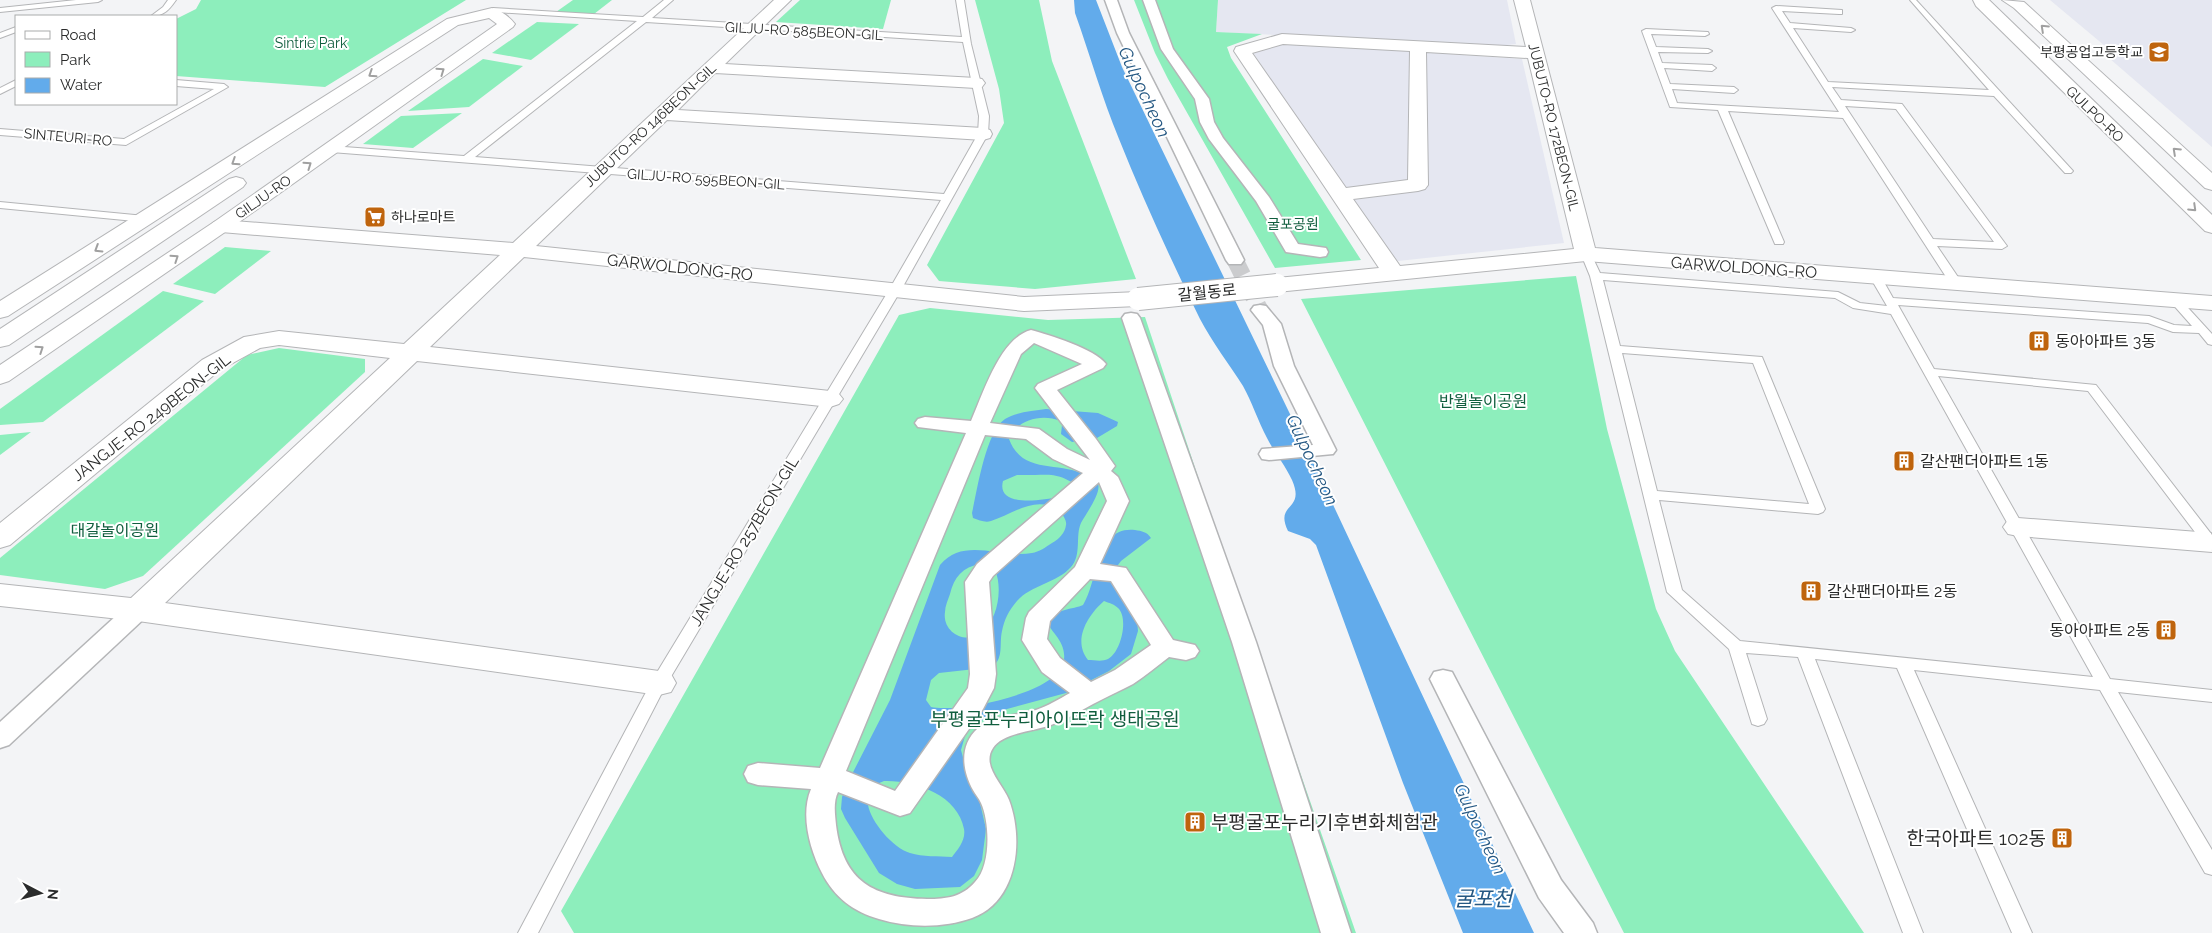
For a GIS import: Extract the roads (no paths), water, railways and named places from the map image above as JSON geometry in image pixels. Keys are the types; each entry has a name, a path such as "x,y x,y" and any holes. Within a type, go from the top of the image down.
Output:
{"street":[{"name":"GILJU-RO","path":"0,340 512,0"},
{"name":"JUBUTO-RO 146BEON-GIL","path":"517,250 783,0"},
{"path":"1111,0 1134,56 1235,260"},
{"path":"1149,0 1167,31 1166,49 1202,98 1207,122 1216,138 1263,200 1292,248 1320,252"},
{"name":"JUBUTO-RO 172BEON-GIL","path":"1522,0 1586,254"},
{"name":"GULPO-RO","path":"1981,0 1981,3 2212,227"},
{"name":"GULPO-RO","path":"2010,0 2019,5 2212,184"},
{"name":"GILJU-RO","path":"0,376 222,226 507,24 494,12"},
{"name":"GILJU-RO","path":"0,311 453,22 494,12"},
{"path":"1394,274 1242,51 1282,39 1536,53"},
{"path":"1340,195 1418,185 1418,46"},
{"path":"710,68 976,83"},
{"path":"662,114 983,134"},
{"name":"GARWOLDONG-RO","path":"222,226 517,250 1024,304 1134,308"},
{"path":"0,738 138,610 517,250"},
{"name":"GARWOLDONG-RO","path":"1277,285 1586,254 2212,303"},
{"name":"갈월동로","path":"1134,308 1277,285"},
{"path":"1134,308 1244,642 1336,933"},
{"path":"1260,310 1272,324 1284,366 1326,450 1269,454"},
{"path":"758,774 835,780 874,793 900,805 974,702 981,688 983,674 977,582 985,570 1104,466 1045,388 1096,364 1079,354 1031,336 1013,351 984,428 835,780 821,798 820,819 822,838 845,884 864,901 887,908 915,912 942,911 968,906 987,890 999,870 1001,829 995,799 983,784 979,773 978,751 988,734 1001,726 1034,721 1063,709 1085,691 1124,678 1175,649 1118,574 1088,571"},
{"name":"JANGJE-RO 249BEON-GIL","path":"0,538 211,365 253,342 279,338 830,398"},
{"path":"925,423 1032,433 1060,454 1085,484"},
{"path":"1085,484 1107,477 1118,501 1088,571 1038,618 1034,640 1052,665 1085,691"},
{"path":"2018,526 2211,544"},
{"path":"0,595 138,610 659,683"},
{"path":"1443,679 1550,889 1582,933"}],"lane":[{"path":"0,10 51,3 98,0"},
{"path":"157,15 166,9 172,0"},
{"path":"466,160 669,0"},
{"path":"960,0 966,40 984,116 983,134"},
{"path":"1913,1 2068,171"},
{"path":"42,15 51,3"},
{"path":"1838,12 1776,8 1956,283"},
{"name":"GILJU-RO 585BEON-GIL","path":"494,12 966,40"},
{"path":"1788,25 1851,30"},
{"path":"0,36 15,29"},
{"path":"1705,34 1646,31 1673,105 1846,115"},
{"path":"1652,49 1708,51"},
{"path":"1658,65 1712,68"},
{"name":"SINTEURI-RO","path":"0,132 126,142 224,86 178,83"},
{"path":"0,91 15,84"},
{"path":"1826,84 1997,94"},
{"path":"1666,86 1734,90"},
{"path":"1838,103 1899,106 2002,246 1929,242"},
{"path":"1722,108 1779,242"},
{"name":"JANGJE-RO 257BEON-GIL","path":"528,933 659,683 895,290 983,134"},
{"name":"GILJU-RO 595BEON-GIL","path":"331,149 601,172 947,197"},
{"path":"0,205 145,219"},
{"path":"1586,254 1596,276 1674,592 1736,646 1758,719"},
{"path":"1596,276 1838,295 1857,306 1893,306 2148,320 2173,328 2202,330"},
{"path":"1876,277 2018,526 2105,684 2212,868"},
{"path":"2175,300 2212,341"},
{"path":"1615,349 1758,360 1818,509 1651,495"},
{"path":"1931,372 2092,388 2211,544"},
{"path":"1736,646 2212,696"},
{"path":"1804,652 1913,933"},
{"path":"1903,663 2022,933"}],"water":[{"name":"굴포천","path":"1074,0 1096,0 1122,67 1305,445 1534,933 1463,933 1403,783 1316,545 1310,539 1288,531 1285,515 1295,497 1292,480 1267,438 1243,386 1215,345 1178,274 1128,162 1107,108 1075,13"},
{"path":"1046,409 1098,413 1118,422 1117,426 1097,438 1072,442 1061,434 1062,425 1060,421 1038,418 1017,427 1009,439 1015,451 1032,463 1076,471 1097,482 1098,491 1079,528 1074,562 1059,577 1029,591 1014,604 1004,623 999,659 993,667 939,673 931,680 926,700 931,707 944,708 982,704 1024,692 1056,675 1063,664 1063,648 1048,623 1049,620 1059,612 1083,605 1105,545 1113,536 1122,531 1135,530 1146,533 1151,538 1121,561 1115,569 1137,619 1138,631 1131,654 1109,671 1066,693 1007,709 972,725 965,736 961,750 968,776 980,803 986,829 982,860 974,876 960,887 915,889 897,884 879,873 845,818 841,809 842,797 890,700 940,565 950,556 971,550 1020,554 1035,552 1057,540 1064,531 1066,522 1061,513 1043,504 1017,510 989,522 973,518 972,513 983,462 998,426 1005,419 1014,415","holes":["1017,475 1052,475 1066,479 1085,491 1050,499 1021,500 1010,497 1003,491 1003,481","980,564 995,570 999,594 995,612 987,627 981,633 968,638 951,631 945,619 946,608 954,583 964,570","1104,601 1113,605 1118,608 1123,619 1122,635 1117,649 1108,659 1101,661 1088,660 1083,652 1082,644 1084,628 1092,613","884,781 909,783 933,792 944,799 960,817 964,829 963,841 952,857 925,856 910,853 890,840 878,826 870,812 867,800 872,786"]}],"tunnel":[{"path":"1235,260 1260,310"}],"place":[{"name":"부평공업고등학교","path":"2159,52"},
{"name":"하나로마트","path":"375,217"},
{"name":"동아아파트 3동","path":"2039,341"},
{"name":"갈산팬더아파트 1동","path":"1904,461"},
{"name":"갈산팬더아파트 2동","path":"1811,591"},
{"name":"동아아파트 2동","path":"2166,630"},
{"name":"부평굴포누리기후변화체험관","path":"1195,822"},
{"name":"한국아파트 102동","path":"2062,838"}],"park label":[{"name":"Sintrie Park","path":"311,43"},
{"name":"굴포공원","path":"1293,224"},
{"name":"반월놀이공원","path":"1483,401"},
{"name":"대갈놀이공원","path":"115,530"},
{"name":"부평굴포누리아이뜨락 생태공원","path":"1055,719"}],"water label":[{"name":"Gulpocheon","path":"1144,92"},
{"name":"Gulpocheon","path":"1312,460"},
{"name":"Gulpocheon","path":"1480,829"}]}
